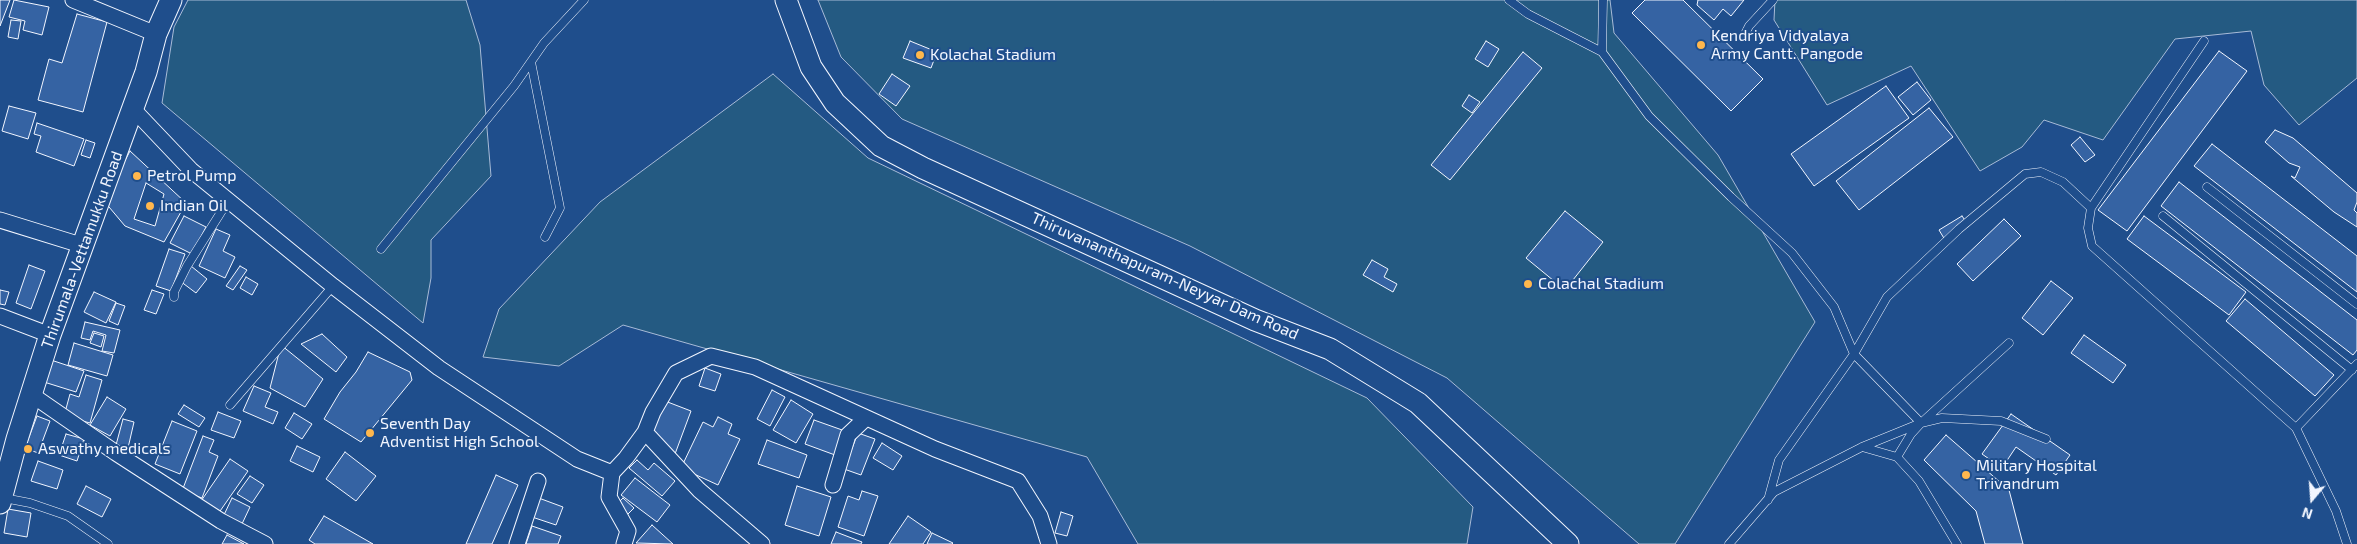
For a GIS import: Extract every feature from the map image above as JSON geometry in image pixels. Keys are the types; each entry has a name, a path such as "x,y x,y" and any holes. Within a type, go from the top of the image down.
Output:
{"main road":[{"name":"Thirumala-Vettamukku Road","path":"2,491 50,335 146,72 156,34 171,0"},
{"name":"Thiruvananthapuram-Neyyar Dam Road","path":"786,0 811,67 835,103 881,146 923,168 1255,320 1330,349 1418,403 1568,544"}],"street":[{"path":"73,0 156,34"},
{"path":"132,110 191,170 333,286 439,368 577,459 612,473"},
{"path":"0,220 84,246"},
{"path":"0,316 50,335"},
{"path":"624,544 628,531 609,497 612,473 626,458 645,432 653,412 676,373 711,356 754,367 935,449 1018,481 1040,516 1048,544"},
{"path":"32,394 116,453 221,521 265,544"},
{"path":"833,485 848,435 866,418"},
{"path":"645,432 699,490 762,544"},
{"path":"517,544 538,481"}],"lane":[{"path":"381,249 514,86 544,43 584,0"},
{"path":"1509,0 1528,14 1602,52 1649,116 1730,198 1792,253 1834,307 1854,354 1921,423"},
{"path":"1602,52 1603,0"},
{"path":"1744,36 1749,26 1773,0"},
{"path":"2204,41 2091,208 2088,228 2092,246 2296,428 2336,512 2347,544"},
{"path":"531,62 560,208 545,237"},
{"path":"1768,500 1779,460 1854,354 1887,297 1959,229 2025,174 2041,172 2063,182 2091,208"},
{"path":"2207,187 2357,304"},
{"path":"174,297 174,292 186,266 228,201"},
{"path":"2163,216 2354,367 2296,428"},
{"path":"230,405 333,286"},
{"path":"1897,457 1911,434 1921,423 2009,343"},
{"path":"1729,544 1774,492 1862,447 1921,423 1942,418 2001,420 2046,439"},
{"path":"1862,447 1897,457 1919,481 1957,544"},
{"path":"2,491 68,516 108,544"}],"shaded area":[{"path":"188,0 466,0 480,45 491,176 431,240 431,278 423,323 162,103 174,27"},
{"name":"Colachal Stadium","path":"818,0 1610,0 1614,33 1718,155 1815,322 1675,544 1639,544 1447,378 1190,246 902,119 841,57"},
{"path":"1775,0 2357,0 2357,78 2299,125 2264,85 2251,31 2175,39 2103,140 2044,120 2022,147 1980,171 1911,66 1827,105 1774,20"},
{"path":"773,74 868,158 1367,398 1473,507 1467,544 1138,544 1087,457 623,325 559,366 483,357 499,309 600,202"}],"building":[{"path":"0,0 10,0 0,26"},
{"path":"14,0 49,7 42,35 23,30 25,21 9,17"},
{"path":"1645,0 1683,0 1763,79 1731,111 1632,13"},
{"path":"1698,0 1744,0 1731,16 1723,9 1714,20 1697,5"},
{"path":"77,14 107,22 83,112 38,100 49,59 62,63"},
{"path":"11,20 21,21 18,39 8,37"},
{"name":"Kolachal Stadium","path":"910,41 937,52 931,68 903,58"},
{"path":"1486,41 1499,49 1488,67 1475,59"},
{"path":"2219,51 2247,71 2127,231 2098,210"},
{"path":"1523,52 1542,68 1450,180 1431,165"},
{"path":"892,74 910,86 896,106 879,94"},
{"path":"1917,82 1931,100 1913,115 1898,97"},
{"path":"1886,86 1909,118 1814,186 1791,154"},
{"path":"1469,95 1480,102 1472,113 1462,106"},
{"path":"9,106 36,113 28,139 2,131"},
{"path":"1929,108 1953,137 1859,210 1836,181"},
{"path":"37,123 84,139 74,166 36,152 41,136 34,134"},
{"path":"2275,130 2293,138 2357,193 2357,202 2354,210 2357,213 2357,227 2334,212 2291,176 2295,178 2300,167 2289,163 2265,142"},
{"path":"2080,137 2095,155 2085,162 2071,145"},
{"path":"86,140 95,143 90,158 81,155"},
{"path":"2212,144 2357,256 2357,292 2194,166"},
{"name":"Petrol Pump","path":"130,151 186,203 164,242 125,226 104,201"},
{"path":"2179,182 2357,320 2357,350 2353,355 2161,206"},
{"name":"Indian Oil","path":"146,183 164,194 155,226 134,219"},
{"path":"1565,211 1603,242 1565,290 1526,258"},
{"path":"184,216 206,227 192,254 170,243"},
{"path":"1962,216 1969,226 1945,240 1939,230"},
{"path":"2144,216 2246,292 2229,315 2127,239"},
{"path":"2004,219 2021,236 1973,281 1957,264"},
{"path":"216,229 230,235 223,251 235,257 225,278 199,266"},
{"path":"169,249 185,254 171,291 156,286"},
{"path":"1372,260 1388,269 1384,277 1397,284 1393,292 1363,275"},
{"path":"29,265 45,271 31,309 16,303"},
{"path":"191,266 207,279 196,293 180,281"},
{"path":"240,266 247,270 233,290 226,286"},
{"path":"246,277 258,284 252,295 240,288"},
{"path":"2051,281 2073,298 2043,335 2022,318"},
{"path":"0,290 9,292 5,305 0,304"},
{"path":"152,290 164,294 156,314 144,310"},
{"path":"94,292 116,302 106,323 84,312"},
{"path":"2245,299 2334,375 2315,396 2226,321"},
{"path":"116,303 125,306 118,325 109,321"},
{"path":"85,322 120,330 114,353 102,351 106,335 93,331 90,340 81,338"},
{"path":"94,333 104,336 101,347 90,343"},
{"path":"322,334 347,357 336,372 301,344"},
{"path":"2084,335 2126,365 2113,383 2071,353"},
{"path":"74,343 113,355 107,376 68,365"},
{"path":"281,345 323,379 305,407 270,388"},
{"path":"368,352 410,372 412,380 361,442 324,419"},
{"path":"51,360 84,371 76,392 44,382"},
{"path":"705,368 721,374 715,391 699,386"},
{"path":"86,375 102,380 90,423 64,416 70,394 79,397"},
{"path":"254,386 271,393 265,407 278,412 273,424 243,411"},
{"path":"772,390 785,397 770,426 757,419"},
{"path":"107,397 126,409 110,436 90,425"},
{"path":"791,400 813,414 796,443 773,430"},
{"path":"665,401 691,411 675,454 648,444"},
{"path":"184,405 205,418 199,427 178,414"},
{"path":"218,412 241,421 234,438 211,430"},
{"path":"294,413 312,424 302,439 285,428"},
{"path":"2011,414 2070,455 2056,475 2016,447 2002,468 1982,454"},
{"path":"37,416 50,421 38,453 25,448"},
{"path":"718,417 732,424 728,434 740,439 718,485 681,468 703,422 713,427"},
{"path":"123,419 134,422 128,448 116,445"},
{"path":"814,420 845,431 835,455 805,444"},
{"path":"172,421 197,431 180,474 155,464"},
{"path":"858,433 875,439 861,475 844,469"},
{"path":"66,434 84,439 77,461 59,455"},
{"name":"Military Hospital Trivandrum","path":"1946,435 2009,490 2023,544 1985,544 1976,511 1924,460"},
{"path":"203,436 214,440 209,452 218,456 202,498 182,491"},
{"path":"767,440 807,455 799,478 758,464"},
{"path":"882,443 902,456 893,470 873,458"},
{"path":"297,446 320,457 313,472 290,461"},
{"path":"345,452 376,476 356,501 326,479"},
{"path":"230,459 248,471 218,514 201,501"},
{"path":"637,460 648,470 654,463 675,481 662,496 629,468"},
{"path":"38,461 63,470 57,489 31,481"},
{"path":"496,475 518,485 492,544 466,544"},
{"path":"250,476 264,485 252,503 237,494"},
{"path":"635,478 670,505 657,522 621,495"},
{"path":"86,486 111,499 102,517 77,504"},
{"path":"797,486 831,497 819,536 785,525"},
{"path":"862,491 878,496 864,536 838,527 848,496 859,500"},
{"path":"536,497 563,507 556,525 529,516"},
{"path":"232,498 250,507 241,526 223,517"},
{"path":"623,498 634,508 627,515 616,505"},
{"path":"8,509 31,513 27,537 4,533"},
{"path":"1061,512 1073,516 1067,536 1055,533"},
{"path":"324,516 373,544 315,544 309,540"},
{"path":"908,516 931,532 923,544 889,544"},
{"path":"652,525 673,544 636,543"},
{"path":"532,526 561,536 558,544 526,544"},
{"path":"836,532 862,542 861,544 831,544"},
{"path":"932,533 953,543 927,544"},
{"path":"227,535 244,544 222,544"}],"place":[{"name":"Kendriya Vidyalaya Army Cantt. Pangode","path":"1701,45"},
{"name":"Kolachal Stadium","path":"920,55"},
{"name":"Petrol Pump","path":"137,176"},
{"name":"Indian Oil","path":"150,206"},
{"name":"Colachal Stadium","path":"1528,284"},
{"name":"Seventh Day Adventist High School","path":"370,433"},
{"name":"Aswathy medicals","path":"28,449"},
{"name":"Military Hospital Trivandrum","path":"1966,475"}]}
